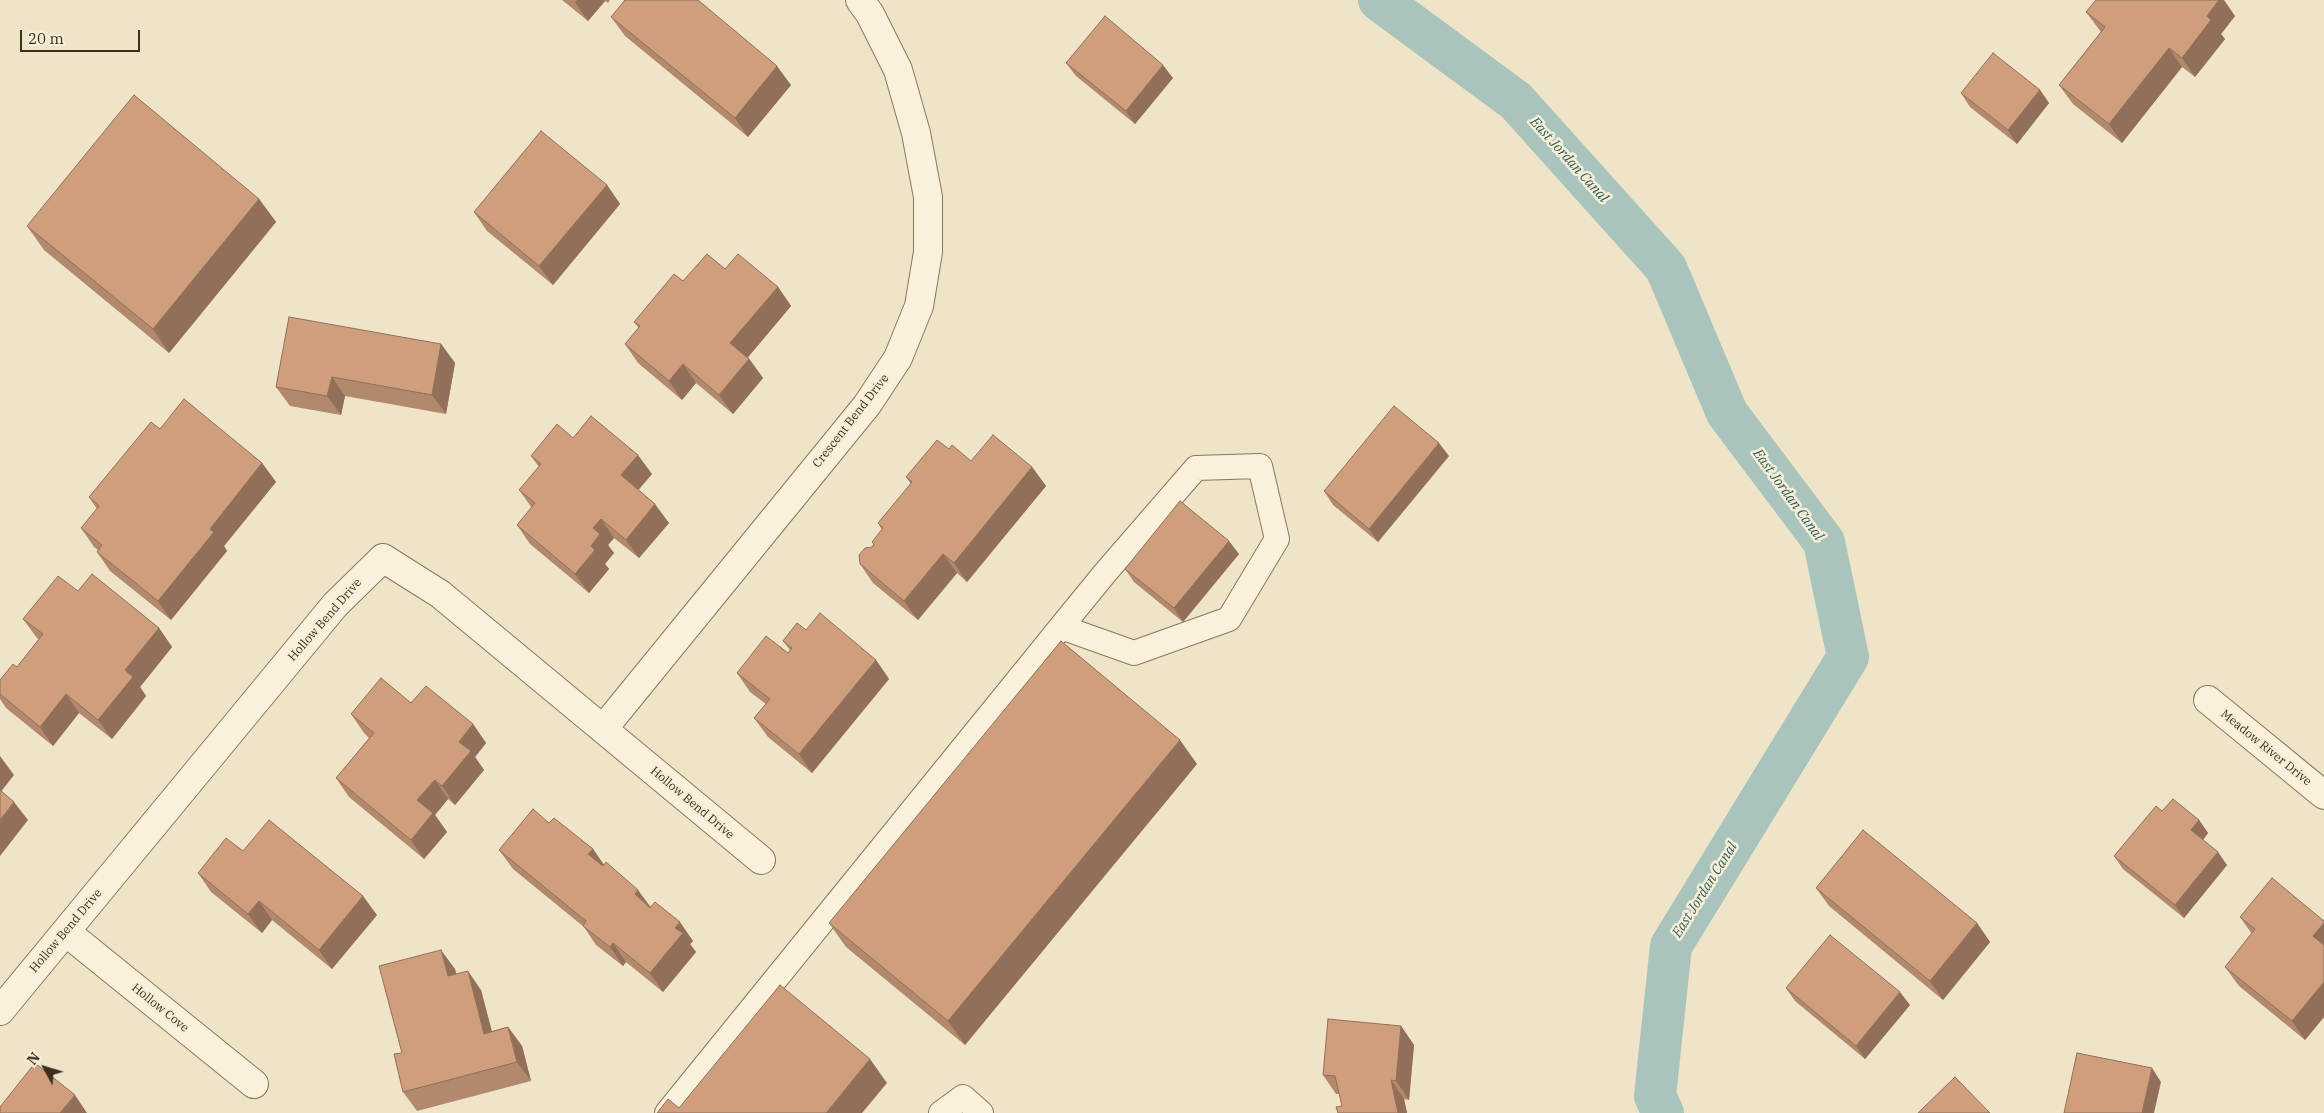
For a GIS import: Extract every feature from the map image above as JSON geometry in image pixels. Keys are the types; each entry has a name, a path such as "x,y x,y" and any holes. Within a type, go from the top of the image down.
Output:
{"street":[{"name":"Crescent Bend Drive","path":"603,729 867,405 898,358 919,306 928,252 928,197 916,134 898,70 870,14 860,0"},
{"name":"Hollow Bend Drive","path":"0,1011 335,605 382,558 440,594 761,860"},
{"name":"Meadow River Drive","path":"2208,700 2324,796"},
{"name":"Hollow Cove","path":"66,932 254,1084"}],"lane":[{"path":"667,1113 1061,627 1196,468 1260,466 1277,540 1228,619 1134,653 1061,627"},
{"path":"941,1113 963,1097 980,1113"}],"building":[{"path":"625,0 698,0 777,66 735,118 611,17"},
{"path":"2096,0 2219,0 2207,16 2211,20 2182,58 2169,48 2109,124 2059,85 2105,27 2086,12"},
{"path":"1105,16 1163,65 1126,111 1066,63"},
{"path":"1993,53 2040,90 2008,130 1961,93"},
{"path":"134,95 259,199 153,329 27,226"},
{"path":"541,131 607,185 539,266 474,212"},
{"path":"707,254 725,269 738,254 778,287 730,343 749,359 719,395 683,364 669,381 625,344 640,326 634,322 674,274 683,281"},
{"path":"289,317 441,344 432,395 332,377 327,396 276,387"},
{"path":"184,399 262,463 210,529 214,532 158,601 97,552 102,545 81,528 99,506 89,497 151,422 160,429"},
{"path":"1394,406 1439,443 1369,529 1324,491"},
{"path":"591,416 638,455 621,475 655,504 626,540 601,519 593,528 600,534 591,546 595,550 575,574 517,525 535,503 519,490 541,464 531,456 557,424 573,438"},
{"path":"993,435 1032,467 954,563 943,554 904,601 860,564 859,555 865,548 872,547 874,544 872,542 883,528 878,523 912,482 906,477 937,440 949,449 952,445 971,461"},
{"path":"1180,501 1229,541 1174,608 1125,569"},
{"path":"92,574 159,628 125,670 133,677 98,720 66,694 40,727 0,694 0,680 13,664 17,667 43,634 23,619 58,576 78,591"},
{"path":"820,613 876,660 799,754 754,718 770,699 737,673 766,636 788,653 792,648 783,641 797,623 806,630"},
{"path":"1061,641 1180,740 948,1021 829,923"},
{"path":"381,678 411,703 426,686 473,724 459,742 471,751 442,786 435,780 417,800 433,813 411,840 336,778 374,733 351,714"},
{"path":"0,790 14,802 0,820"},
{"path":"2173,799 2199,820 2191,830 2218,852 2175,905 2114,856 2156,806 2162,811"},
{"path":"533,809 549,823 554,818 593,849 588,854 603,866 606,862 638,890 635,894 650,908 655,902 680,922 675,928 683,933 650,973 613,943 610,947 583,926 586,921 499,850"},
{"path":"269,820 363,896 319,950 259,901 248,914 198,873 226,838 243,851"},
{"path":"1863,830 1977,923 1930,981 1816,888"},
{"path":"2272,878 2324,921 2313,936 2324,945 2324,982 2292,1021 2225,967 2255,929 2240,917"},
{"path":"1830,935 1900,992 1856,1046 1786,988"},
{"path":"441,950 448,976 468,971 484,1034 508,1027 517,1062 403,1092 394,1054 402,1053 379,966"},
{"path":"780,985 870,1059 826,1113 657,1113 668,1099 679,1108"},
{"path":"1328,1019 1401,1026 1396,1081 1391,1080 1398,1113 1338,1113 1336,1107 1342,1106 1335,1076 1323,1075"},
{"path":"2077,1053 2152,1068 2142,1113 2064,1113"},
{"path":"35,1063 75,1095 60,1113 0,1113 0,1107"},
{"path":"1955,1077 1990,1113 1918,1113"}],"waterway":[{"name":"East Jordan Canal","path":"1379,0 1516,101 1666,268 1727,413 1824,542 1848,657 1671,946 1655,1096 1663,1113"}]}
